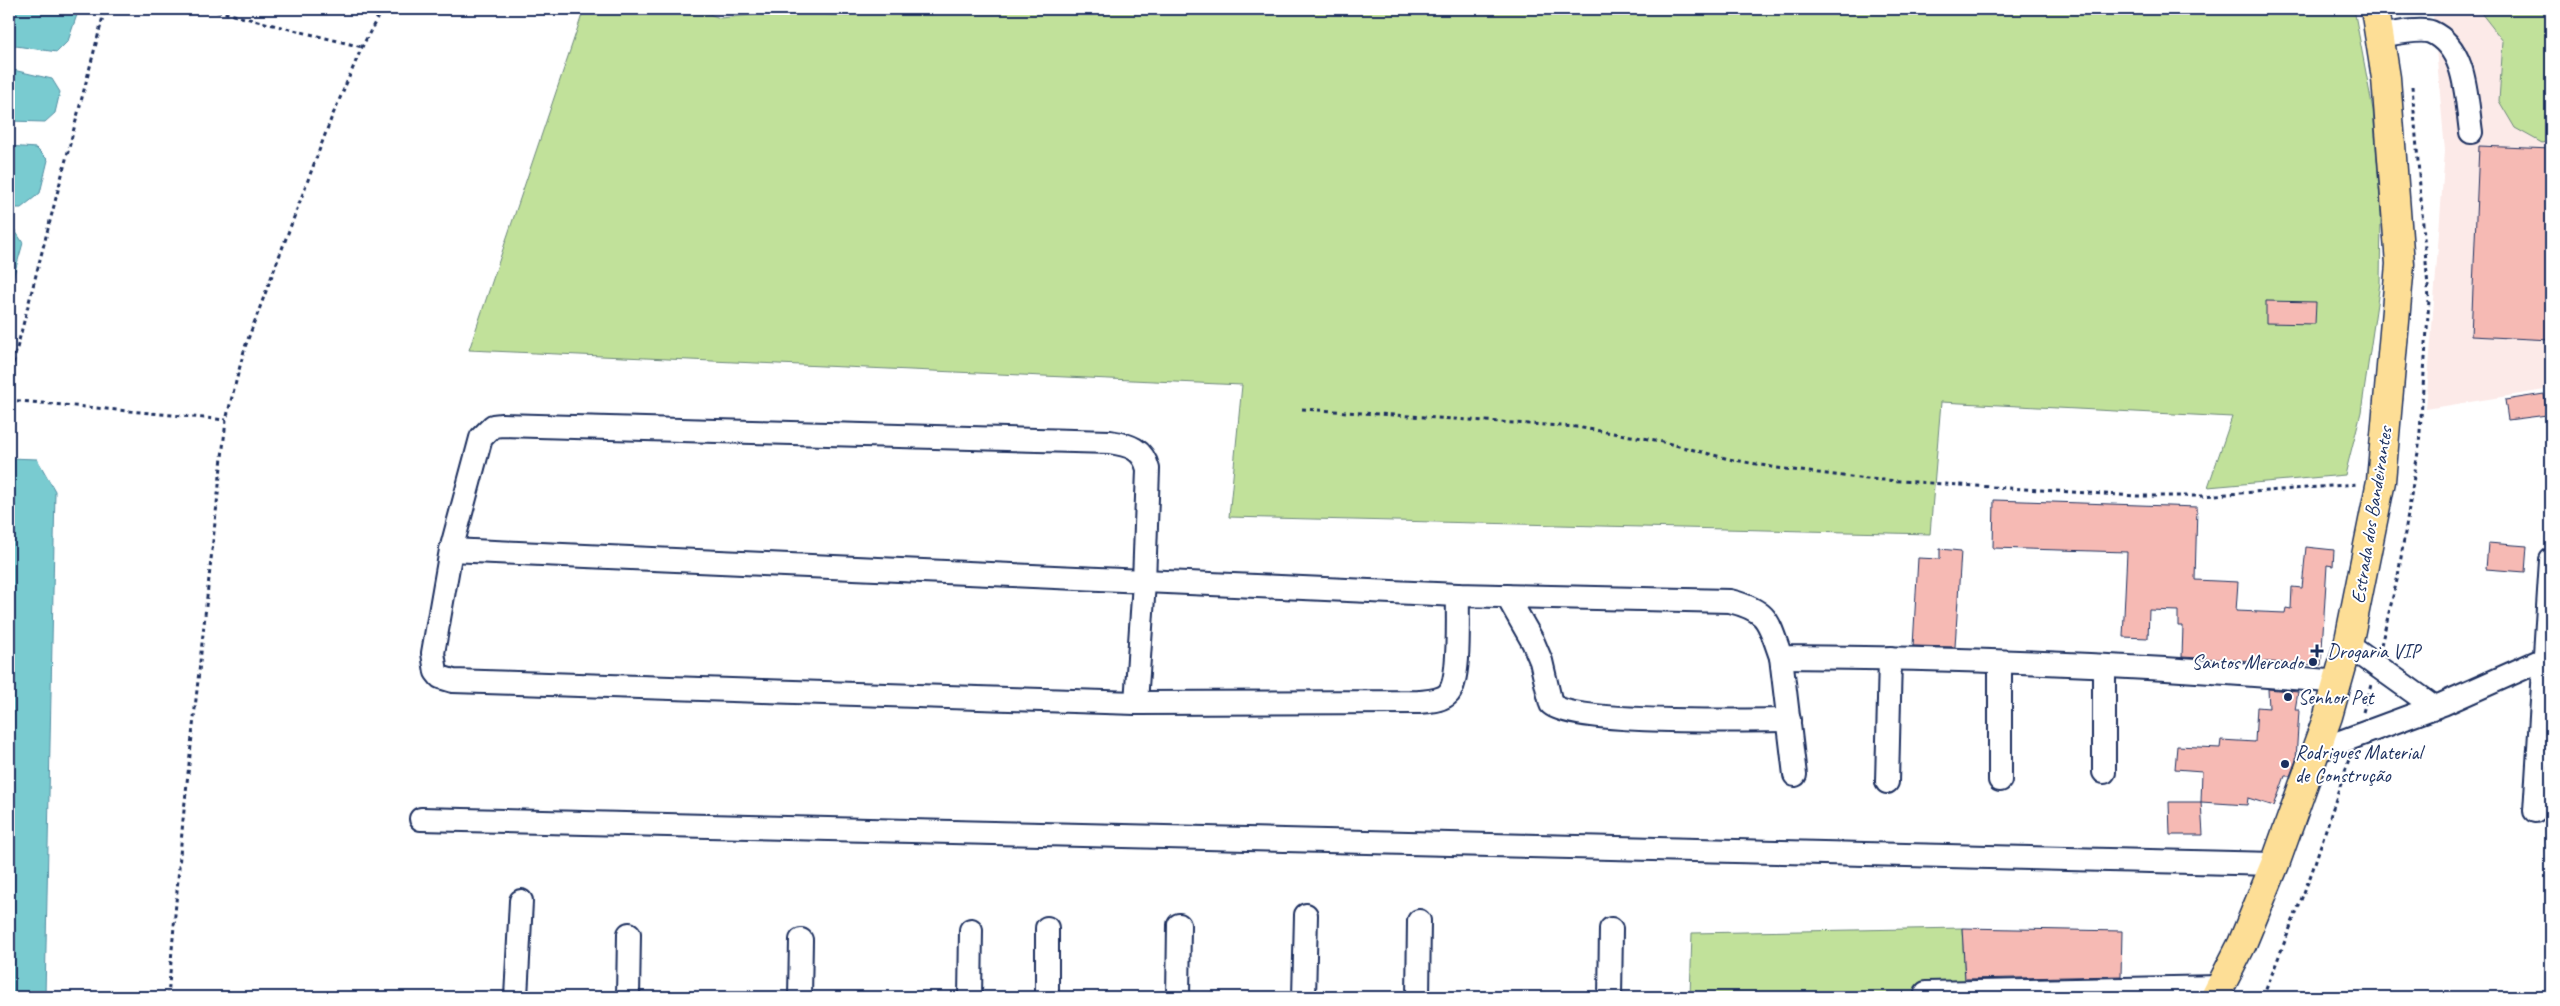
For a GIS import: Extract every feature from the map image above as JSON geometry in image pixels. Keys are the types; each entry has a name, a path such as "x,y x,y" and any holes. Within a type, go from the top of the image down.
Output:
{"main road":[{"name":"Estrada dos Bandeirantes","path":"2217,992 2242,944 2275,864 2339,682 2381,481 2400,264 2386,78 2375,9"}],"street":[{"path":"2380,36 2429,31 2446,42 2462,68 2471,132"},
{"path":"1136,703 1144,582 1148,469 1145,458 1137,450 1110,442 502,425 493,426 481,438 451,550 433,653 436,672 446,680 1136,703 1419,702 1440,699 1449,693 1456,664 1458,595"},
{"path":"451,550 1458,595 1730,601 1749,606 1762,613 1772,631 1780,657 1795,775"},
{"path":"2535,811 2548,658 2551,560"},
{"path":"1506,596 1533,642 1551,704 1561,710 1581,715 1617,717 1789,720"},
{"path":"2348,645 2438,705"},
{"path":"1780,657 1890,658 2104,667 2339,682"},
{"path":"1887,782 1890,658"},
{"path":"2316,751 2438,705 2548,658"},
{"path":"2000,663 2000,780"},
{"path":"2104,667 2104,772"},
{"path":"420,820 2275,864"},
{"path":"516,997 521,901"},
{"path":"1304,997 1306,915"},
{"path":"1418,997 1419,921"},
{"path":"1178,997 1179,925"},
{"path":"1047,928 1047,997"},
{"path":"1610,997 1611,929"},
{"path":"970,930 970,997"},
{"path":"628,997 629,934"},
{"path":"800,997 801,940"},
{"path":"1926,993 2217,992"}],"path":[{"path":"9,379 105,9"},
{"path":"209,9 362,47"},
{"path":"168,997 184,820 226,420 245,347 331,119 362,47 382,9"},
{"path":"9,400 226,420"},
{"path":"1302,409 1576,427 1656,440 1729,459 1777,468 1867,478 2136,496 2202,496 2381,481"}],"shaded area":[{"path":"2478,9 2503,41 2499,101 2542,143 2551,140 2551,389 2426,409 2445,151 2433,14"}],"green space":[{"path":"584,9 696,9 720,18 784,12 849,16 854,9 2354,9 2373,110 2381,214 2380,283 2361,412 2345,475 2208,487 2232,417 1941,402 1930,534 1229,517 1242,385 469,350"},
{"path":"2478,9 2551,9 2551,140 2542,143 2515,128 2499,101 2503,41"},
{"path":"1962,928 1965,984 1920,997 1690,997 1692,933"}],"water":[{"path":"9,9 79,9 68,41 57,52 9,45"},
{"path":"9,69 52,79 60,92 55,113 45,122 9,121"},
{"path":"9,146 36,148 48,160 40,193 21,208 9,208"},
{"path":"9,229 14,229 23,243 9,292"},
{"path":"9,458 37,459 55,491 45,997 9,997"}],"building":[{"path":"2479,146 2551,149 2551,340 2471,336"},
{"path":"2266,301 2316,302 2315,324 2266,323"},
{"path":"2544,394 2547,415 2508,420 2505,400"},
{"path":"1994,500 2197,507 2195,580 2238,582 2236,611 2285,613 2286,608 2291,609 2292,587 2302,588 2306,547 2334,550 2333,566 2327,565 2321,665 2182,657 2183,626 2178,626 2178,611 2149,610 2148,638 2123,637 2127,552 1993,548"},
{"path":"2488,543 2527,546 2525,572 2486,569"},
{"path":"1940,549 1961,551 1955,647 1913,646 1918,558 1940,559"},
{"path":"2268,689 2298,692 2295,710 2299,710 2296,760 2290,776 2285,776 2274,806 2248,798 2247,805 2201,802 2202,771 2175,769 2177,746 2220,748 2221,740 2255,742 2257,707 2269,708"},
{"path":"2169,802 2201,802 2203,835 2170,835"},
{"path":"1962,928 2122,931 2121,976 1965,979"}],"place":[{"name":"Drogaria VIP","path":"2317,651"},
{"name":"Santos Mercado","path":"2313,662"},
{"name":"Senhor Pet","path":"2288,697"},
{"name":"Rodrigues Material de Construção","path":"2285,764"}]}
